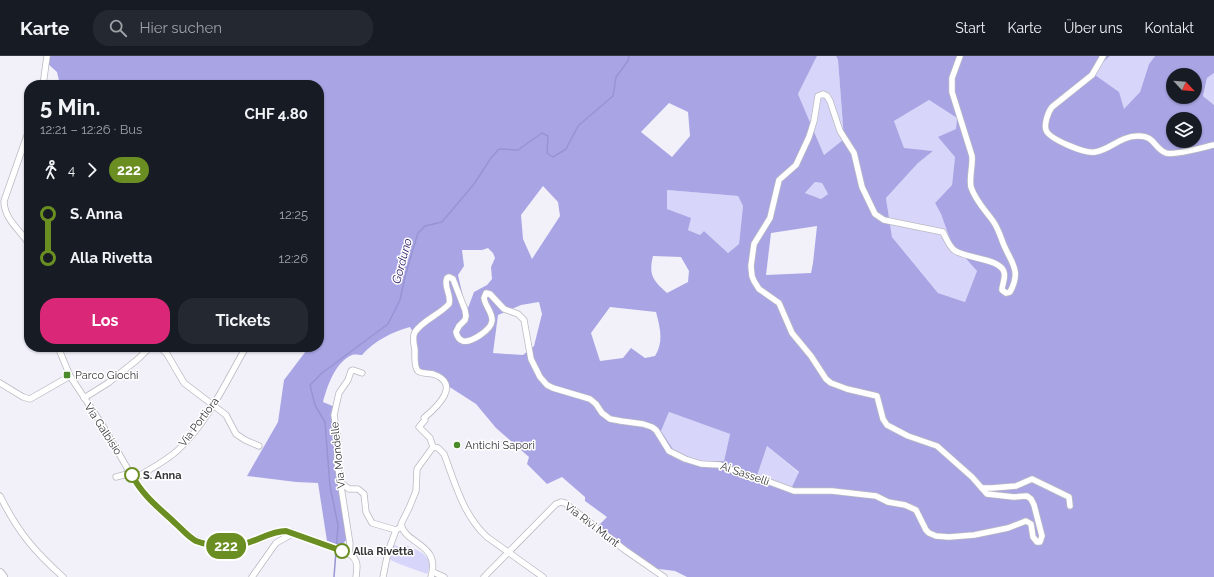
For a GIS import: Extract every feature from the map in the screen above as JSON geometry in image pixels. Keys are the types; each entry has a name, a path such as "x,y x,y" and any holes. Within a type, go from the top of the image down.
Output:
{"highway":[{"path":"0,573 3,577"}],"street":[{"path":"44,80 47,56"},
{"path":"960,56 951,85 972,156 971,186 978,201 997,226 1005,248 1013,262 1015,274 1010,292 1006,294 1002,290 1005,274 1000,266 995,263 966,256 955,250 950,246 943,232 884,220 875,214 862,187 854,153 840,131 830,101 827,96 823,94 820,94 816,99 816,115 812,130 796,165 779,180 770,218 754,244 751,266 752,276 756,286 763,293 779,303 792,333 811,356 826,379 831,383 847,389 877,396 883,419 887,425 908,436 937,446 972,477 982,488 1016,486 1032,479 1069,497 1070,506"},
{"path":"1103,56 1092,76 1052,106 1048,112 1046,126 1046,131 1048,134 1066,146 1092,152 1099,151 1131,136 1147,137 1162,150 1169,153 1214,145"},
{"path":"24,143 2,206 8,217 24,238"},
{"name":"Ai Sasselli","path":"434,447 430,438 419,427 425,420 424,418 439,404 446,393 446,386 440,378 432,374 420,372 416,369 414,337 417,330 449,304 450,298 446,282 447,278 449,277 453,279 466,313 465,320 456,332 461,340 467,341 487,331 491,326 492,317 484,298 486,293 490,294 506,310 518,314 522,318 525,323 531,359 543,382 550,387 590,399 596,404 602,413 610,418 644,424 652,427 669,450 678,456 696,463 720,465 746,476 767,481 794,491 835,491 873,495 888,502 914,508 919,514 927,531 936,536 949,537 974,535 1014,526 1026,520 1031,524 1034,540 1040,542 1042,536 1031,499 1024,496 1014,497 990,494 986,493 982,488"},
{"name":"Via Galbisio","path":"60,352 70,376 141,490 157,507 192,538 202,543 236,546 279,532 292,532 348,553"},
{"path":"84,398 108,383 145,352"},
{"path":"165,352 184,383 226,415 236,434 259,446"},
{"name":"Via Portiora","path":"134,479 173,454 184,443 213,405 243,352"},
{"name":"Via Mondelle","path":"348,553 350,544 337,461 338,440 334,415 339,393 348,380 351,371 353,370 362,373"},
{"path":"0,383 27,399 35,397 70,376"},
{"path":"383,577 388,552 415,494 417,469 434,447 438,448 444,454 463,504 476,524 487,537 543,577"},
{"path":"116,477 131,473"},
{"path":"340,482 349,489 358,489 364,494 366,512 372,524 399,528 406,533 424,548 431,557 434,564 432,575 444,577"},
{"path":"0,496 11,518 30,544 63,577"},
{"name":"Via Rivi Munt","path":"508,552 556,504 563,502 625,550 664,577"},
{"path":"252,577 276,543 290,535 292,532"},
{"path":"484,577 508,552"},
{"path":"348,553 354,556 356,561 356,577"}],"shaded area":[{"path":"47,56 817,56 798,94 824,155 844,139 838,60 836,56 1110,56 1103,62 1095,75 1119,92 1124,109 1140,92 1149,64 1155,56 1214,56 1214,73 1207,78 1203,96 1214,105 1214,577 687,577 675,571 651,568 596,528 607,517 585,501 585,497 562,477 547,484 527,464 529,457 496,428 476,404 445,384 442,379 419,372 414,334 410,327 372,345 362,355 353,355 346,358 336,369 329,382 323,402 335,407 334,412 347,539 341,546 327,541 318,483 247,476 278,422 284,380 305,352 324,352 324,80 59,80 57,72 47,63","holes":["929,100 957,118 956,129 938,137 955,157 952,185 935,203 941,214 951,242 977,271 965,302 938,293 892,237 886,198 918,163 933,151 904,148 894,121","669,103 688,112 690,136 672,157 641,132","815,182 822,183 828,194 821,199 805,193","543,186 558,202 560,216 532,259 523,239 521,215","667,190 738,196 743,206 739,244 728,253 704,231 700,235 688,230 691,218 667,209","817,226 811,273 766,275 771,233","488,248 493,253 495,258 491,267 492,279 487,285 474,292 468,308 464,301 458,275 464,266 462,250 482,250","653,256 681,257 689,271 688,282 667,293 653,278 651,269","539,302 542,314 534,346 523,355 493,353 498,315 521,305","610,307 656,312 660,329 660,345 655,356 645,358 631,348 623,358 600,361 591,333","669,412 730,434 724,461 699,462 673,449 661,431","767,446 799,472 791,489 757,476"]},
{"path":"817,56 836,56 838,60 844,139 824,155 798,94"},
{"path":"1110,56 1155,56 1149,64 1140,92 1124,110 1095,75 1103,62"},
{"path":"1214,73 1214,105 1203,96 1207,78"},
{"path":"929,100 957,118 952,185 935,203 941,214 951,242 977,271 965,302 938,293 892,237 886,198 918,163 933,151 904,149 894,121"},
{"path":"815,182 822,183 828,194 821,199 805,193"},
{"path":"667,190 738,196 743,206 739,244 728,253 704,231 700,235 688,230 667,209"},
{"path":"669,412 730,434 724,461 699,462 673,449 661,431"},
{"path":"767,446 799,473 792,489 757,476"},
{"path":"393,545 402,547 405,545 424,554 431,565 427,574 388,559"}],"waterway":[{"name":"Gorduno","path":"334,577 338,525 330,486 325,422 315,405 310,385 322,373 388,324 400,300 406,273 418,233 425,226 442,222 474,184 491,158 499,149 518,150 542,133 548,136 547,153 553,157 566,149 578,126 613,96 616,77 628,61 629,56"}],"bus line":[{"name":"222","path":"132,475 148,498 188,535 202,543 236,546 286,531 342,551"}],"place":[{"name":"Parco Giochi","path":"67,375"},
{"name":"Antichi Sapori","path":"457,445"},
{"name":"S. Anna","path":"132,475"},
{"name":"Alla Rivetta","path":"342,551"}]}
